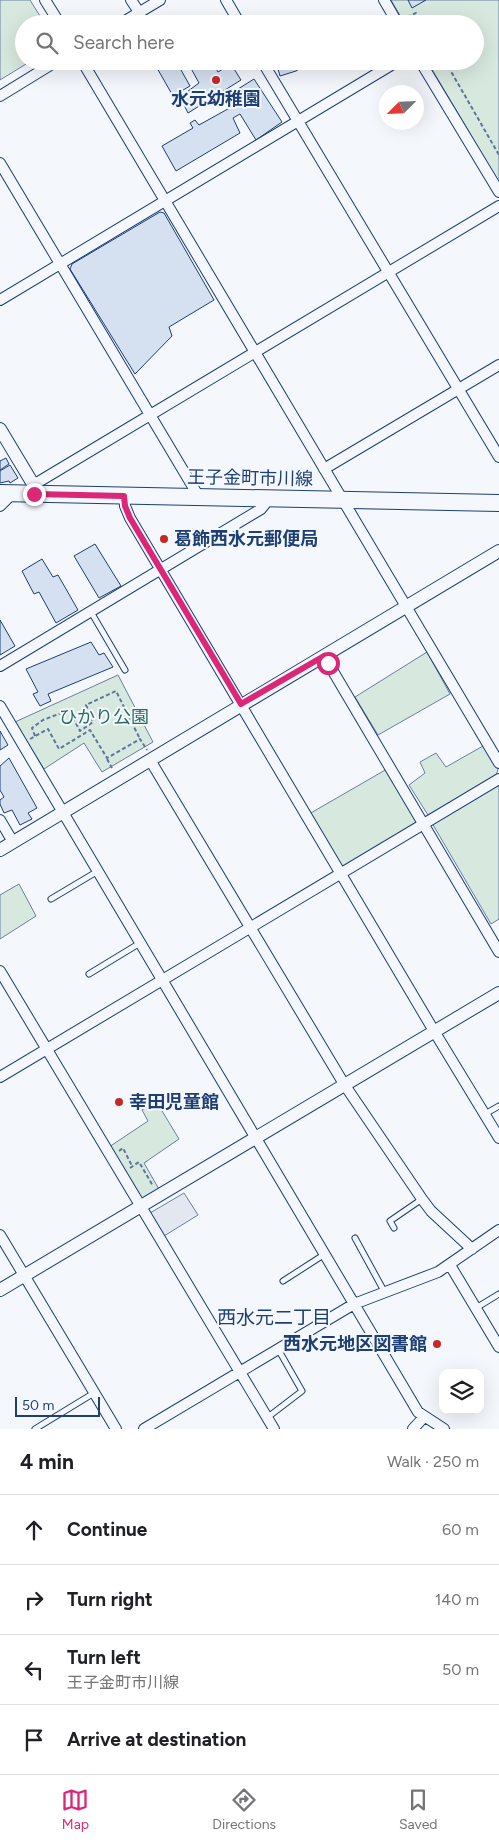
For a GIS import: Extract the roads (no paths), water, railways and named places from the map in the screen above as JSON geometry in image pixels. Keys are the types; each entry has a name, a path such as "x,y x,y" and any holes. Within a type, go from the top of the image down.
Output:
{"main road":[{"name":"王子金町市川線","path":"6,494 33,489 124,496 499,503"}],"street":[{"path":"45,0 54,15"},
{"path":"131,0 139,12"},
{"path":"134,15 160,0"},
{"path":"226,0 235,15"},
{"path":"384,0 393,15"},
{"path":"0,96 42,70"},
{"path":"87,70 499,763"},
{"path":"267,70 499,457"},
{"path":"0,300 383,70"},
{"path":"425,70 499,192"},
{"path":"0,163 199,497"},
{"path":"0,429 33,489 40,481 499,206"},
{"path":"324,469 499,365"},
{"path":"0,506 6,494"},
{"path":"124,496 125,506 130,518 160,570 499,1138"},
{"path":"0,666 261,509 265,504 264,498"},
{"path":"0,850 241,704 499,552"},
{"path":"324,656 499,952"},
{"path":"0,706 418,1412 444,1429"},
{"path":"152,759 250,928 344,1084 431,1211 472,1249"},
{"path":"0,1077 499,779"},
{"path":"0,820 13,842"},
{"path":"0,971 274,1429"},
{"path":"0,1290 344,1084 496,997"},
{"path":"144,1429 354,1304 438,1272 499,1230"},
{"path":"0,1235 116,1429"},
{"path":"450,1264 498,1344"},
{"path":"413,1429 424,1417"}],"lane":[{"path":"91,612 125,670"},
{"path":"51,898 98,871"},
{"path":"89,974 141,943"},
{"path":"486,1114 499,1106"},
{"path":"394,1228 390,1221 422,1199"},
{"path":"355,1238 384,1291"},
{"path":"283,1281 325,1254"},
{"path":"476,1308 499,1294"},
{"path":"268,1418 302,1391 278,1349"},
{"path":"35,1429 94,1393"}],"place":[{"name":"水元幼稚園","path":"216,80"},
{"name":"葛飾西水元郵便局","path":"164,539"},
{"name":"幸田児童館","path":"119,1102"},
{"name":"西水元地区図書館","path":"437,1344"}],"district":[{"name":"西水元二丁目","path":"274,1317"}],"park label":[{"name":"ひかり公園","path":"104,717"}]}
